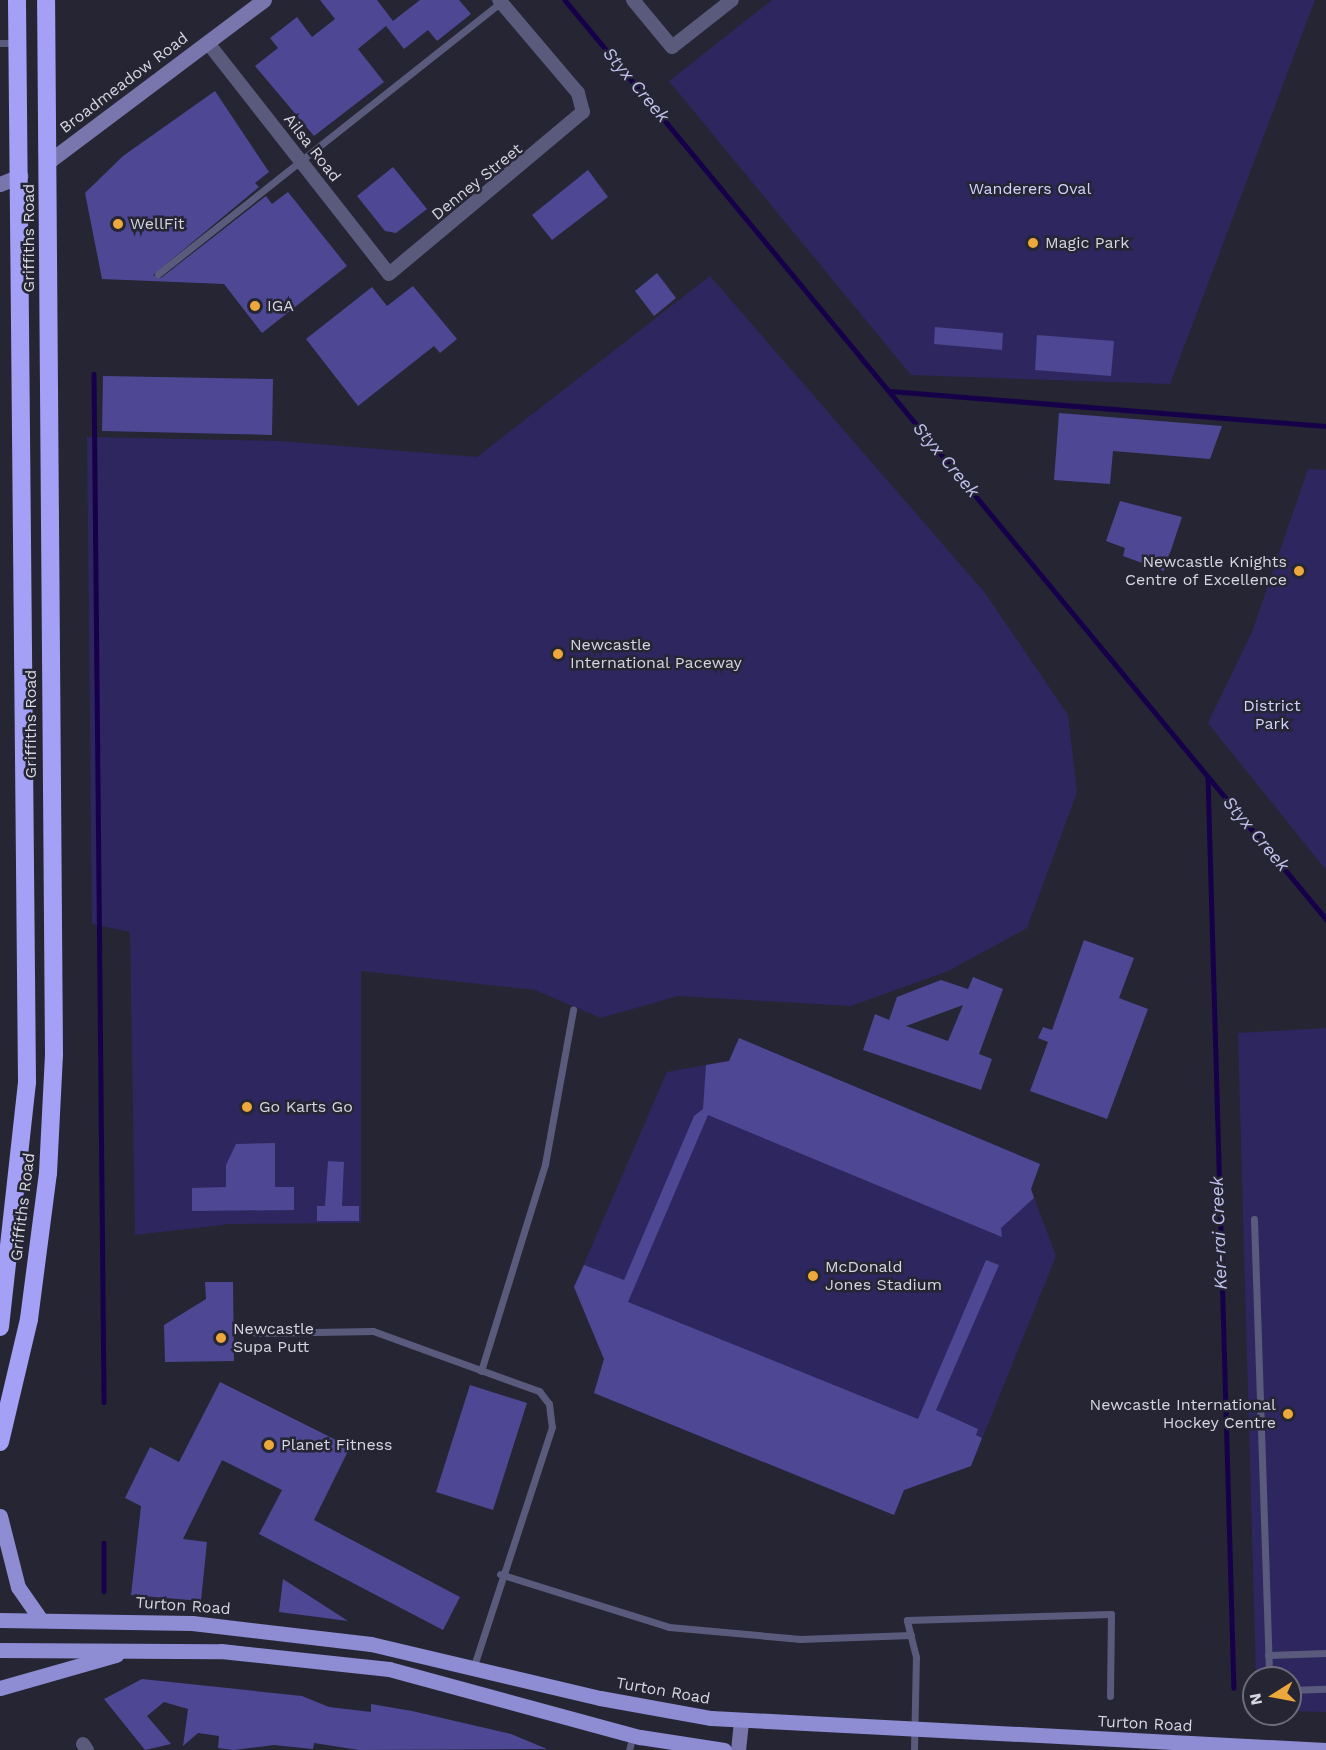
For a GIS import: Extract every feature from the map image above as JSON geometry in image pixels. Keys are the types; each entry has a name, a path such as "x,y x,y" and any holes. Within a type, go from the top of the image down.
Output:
{"highway":[{"name":"Griffiths Road","path":"0,1327 27,1082 28,905 20,176 9,43 17,0"},
{"name":"Griffiths Road","path":"1,1442 29,1319 48,1173 52,904 46,0"},
{"name":"Broadmeadow Road","path":"20,176 48,162"},
{"path":"28,905 52,904"}],"main road":[{"path":"0,1516 18,1587 40,1620"},
{"name":"Turton Road","path":"0,1620 192,1623 371,1644 474,1666 666,1713 741,1721 915,1732 1326,1750"},
{"path":"0,1688 136,1649"},
{"path":"0,1650 221,1651 389,1669 631,1743 724,1750"}],"street":[{"name":"Broadmeadow Road","path":"48,162 264,0"},
{"path":"633,0 672,47 732,0"},
{"name":"Denney Street","path":"389,274 583,112 578,93 500,1"},
{"name":"Ailsa Road","path":"208,43 389,274"},
{"name":"Broadmeadow Road","path":"0,184 20,176"},
{"path":"738,1750 741,1721"}],"lane":[{"path":"158,274 500,1"},
{"path":"481,1371 545,1164 573,1010"},
{"path":"1254,1219 1268,1666"},
{"path":"256,1333 373,1331 539,1391 549,1404 552,1427 500,1574 474,1666"},
{"path":"500,1574 669,1627 800,1639 911,1635"},
{"path":"914,1750 916,1657 907,1620 1111,1614 1110,1696"},
{"path":"1268,1655 1326,1653"},
{"path":"1302,1690 1326,1689"}],"green space":[{"name":"Wanderers Oval","path":"772,0 1315,0 1170,384 911,375 669,81"},
{"name":"Newcastle International Paceway","path":"710,276 985,593 1068,715 1077,792 1027,928 948,971 851,1006 678,996 601,1018 535,990 361,971 361,1223 230,1224 135,1235 130,932 92,924 87,437 281,441 477,457"},
{"name":"District Park","path":"1308,469 1326,470 1326,870 1208,723 1252,632"},
{"name":"Newcastle International Hockey Centre","path":"1326,1028 1326,1712 1302,1711 1302,1666 1256,1666 1238,1033"},
{"name":"McDonald Jones Stadium","path":"739,1038 1040,1164 1031,1189 1056,1256 971,1466 904,1490 894,1515 594,1393 604,1359 574,1287 667,1072 729,1061"}],"building":[{"path":"320,0 377,0 393,21 420,0 459,0 471,14 437,41 428,30 404,49 386,26 358,49 384,82 314,136 255,66 278,48 270,38 297,17 312,37 335,19"},
{"path":"215,91 269,172 255,183 259,187 153,275 161,278 266,196 272,204 288,192 347,266 262,333 224,284 102,279 85,193 123,156"},
{"path":"393,167 427,209 396,233 385,231 357,196"},
{"path":"588,170 608,197 552,240 532,215"},
{"path":"657,273 676,298 654,316 635,291"},
{"path":"413,286 457,339 440,353 434,346 358,406 306,339 372,287 387,306"},
{"path":"935,327 1003,333 1002,350 934,344"},
{"path":"1037,335 1114,341 1111,376 1035,370"},
{"path":"103,376 273,379 272,435 102,431"},
{"path":"1059,413 1222,426 1210,459 1113,451 1110,484 1054,480"},
{"path":"1120,501 1182,517 1164,571 1123,556 1125,548 1106,541"},
{"path":"1084,940 1134,958 1119,998 1148,1009 1107,1119 1030,1091 1048,1042 1038,1038 1043,1027 1052,1030"},
{"path":"973,977 1003,989 979,1054 992,1059 981,1090 863,1050 875,1014 889,1020 897,997 941,980 968,989","holes":["963,1005 948,1041 906,1026"]},
{"path":"739,1038 1040,1164 1031,1189 1034,1198 1001,1228 1002,1237 708,1115 628,1302 918,1419 986,1260 999,1265 936,1410 978,1429 976,1435 982,1438 971,1466 904,1490 894,1515 594,1393 604,1359 574,1287 584,1265 624,1280 694,1116 703,1109 706,1065 729,1061"},
{"path":"275,1143 275,1187 294,1187 294,1210 192,1211 192,1188 226,1187 226,1165 236,1144"},
{"path":"328,1161 344,1162 342,1206 359,1206 359,1221 317,1221 317,1206 325,1206"},
{"path":"205,1282 233,1282 234,1361 165,1362 164,1325 206,1299"},
{"path":"220,1382 350,1447 314,1520 460,1597 443,1630 259,1534 282,1490 222,1460 183,1539 207,1542 201,1601 131,1595 141,1506 125,1498 150,1447 179,1462"},
{"path":"470,1385 527,1403 493,1510 436,1492"},
{"path":"283,1579 348,1621 279,1612"},
{"path":"142,1679 302,1696 329,1707 371,1712 371,1704 412,1711 511,1734 547,1749 359,1750 314,1743 313,1749 274,1745 233,1750 218,1748 219,1736 198,1733 183,1746 188,1709 164,1702 147,1716 171,1744 145,1750 104,1699"}],"waterway":[{"name":"Styx Creek","path":"565,0 1326,919"},
{"path":"94,374 104,1402"},
{"path":"890,391 1326,426"},
{"name":"Ker-rai Creek","path":"1208,777 1234,1688"},
{"path":"104,1543 104,1591"}],"place":[{"name":"WellFit","path":"118,224"},
{"name":"Magic Park","path":"1033,243"},
{"name":"IGA","path":"255,306"},
{"name":"Newcastle Knights Centre of Excellence","path":"1299,571"},
{"name":"Newcastle International Paceway","path":"558,654"},
{"name":"Go Karts Go","path":"247,1107"},
{"name":"McDonald Jones Stadium","path":"813,1276"},
{"name":"Newcastle Supa Putt","path":"221,1338"},
{"name":"Newcastle International Hockey Centre","path":"1288,1414"},
{"name":"Planet Fitness","path":"269,1445"}]}
